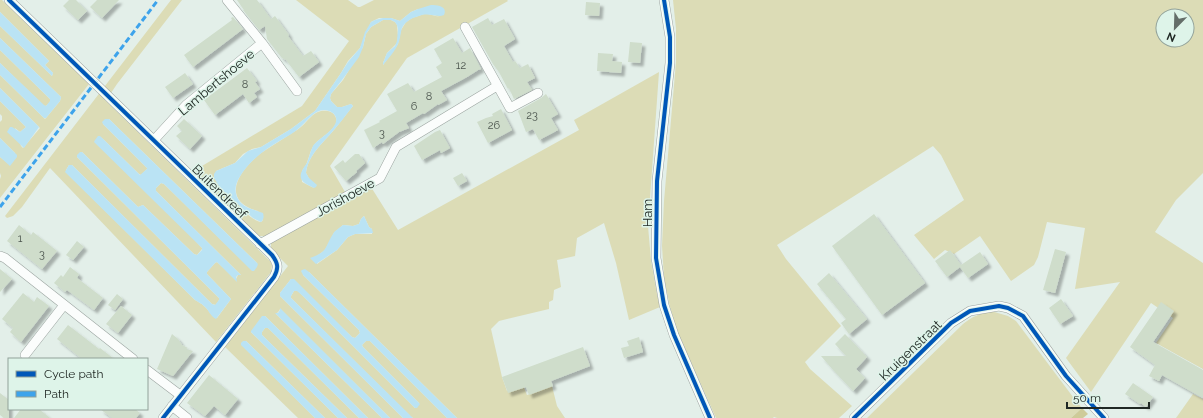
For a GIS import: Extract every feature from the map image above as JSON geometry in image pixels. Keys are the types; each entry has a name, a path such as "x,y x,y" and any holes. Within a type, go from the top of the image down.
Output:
{"street":[{"name":"Buitendreef","path":"9,0 154,140 276,261 277,271 269,283 162,418"},
{"name":"Lambertshoeve","path":"227,0 298,91"},
{"name":"Ham","path":"664,0 670,37 670,63 657,181 656,258 664,305 674,335 710,418"},
{"path":"465,27 510,108 538,93"},
{"name":"Lambertshoeve","path":"154,140 186,105 262,43"},
{"name":"Jorishoeve","path":"260,244 380,178 396,147 497,86"},
{"path":"0,256 5,258 132,358"},
{"path":"25,355 64,305"},
{"name":"Kruigenstraat","path":"854,418 952,323 970,312 999,306 1008,308 1023,316 1066,376 1104,418"},
{"path":"148,371 180,395"},
{"path":"172,406 187,418"}],"green space":[{"path":"0,0 2,0 89,84 0,198 0,157 10,165 15,153 0,138 0,122 2,120 2,116 0,114 0,101 26,127 20,132 15,128 23,148 40,128 0,88 0,75 45,119 60,101 61,97 0,38 0,26 52,76 53,73 45,65 49,61 0,12"},
{"path":"171,0 182,0 105,100 271,262 271,272 216,342 50,168 22,207 13,216 7,218 5,216","holes":["109,119 257,263 252,270 164,184 161,183 156,188 156,191 241,275 238,275 236,279 217,262 207,272 207,274 231,299 217,318 195,300 66,172 66,170 69,165 72,165 212,304 216,305 219,298 77,157 82,152 138,207 143,205 194,254 197,255 202,248 100,136 139,174 141,175 147,169 103,124"]},
{"path":"296,0 348,0 358,7 374,0 508,1 407,58 330,166 345,192 267,236 258,236 192,172 302,106 349,41","holes":["418,9 440,17 424,14 412,18 406,22 401,30 398,44 383,65 387,53 397,43 397,25 391,20 383,20 371,27 366,34 363,47 343,80 331,94 331,101 337,107 351,104 353,106 316,150 307,167 306,173 314,188 302,182 302,170 306,165 314,145 335,125 336,118 332,112 321,111 315,113 300,128 261,153 246,168 240,176 236,192 239,200 246,206 258,211 263,220 261,222 248,215 236,201 216,171 235,163 243,154 252,149 261,147 291,129 315,111 348,61 360,48 371,22 379,18 391,18 400,21 411,12"]},
{"path":"673,0 1203,0 1203,173 1176,200 1155,232 1203,263 1203,369 1156,343 1173,318 1151,303 1091,392 1066,358 1120,282 1075,289 1085,228 1047,222 1038,257 1034,265 1011,281 980,236 954,254 945,250 934,259 914,235 964,200 941,155 933,146 777,245 786,259 841,326 805,362 810,369 852,406 839,418 716,418 677,331 664,278 662,246 664,201 676,62 676,29"},
{"path":"0,50 50,99 46,106 44,106 0,63"},
{"path":"659,72 648,226 651,260 660,307 629,320 616,263 604,223 577,238 575,256 557,260 561,287 554,290 553,300 549,302 549,309 499,321 491,329 502,377 507,391 523,385 527,395 552,386 557,406 565,418 457,418 309,272 303,275 359,330 360,333 355,338 352,337 291,279 280,293 280,296 403,418 390,418 280,309 276,314 382,418 368,418 265,316 251,332 338,418 325,418 246,341 241,344 315,418 298,418 225,347 288,266 271,249 271,243 371,187 398,230 579,130 574,120","holes":["364,216 369,227 372,229 372,234 355,234 348,237 337,250 317,264 317,256 325,250 334,233 343,225 353,226 359,224"]},
{"path":"294,291 298,291 415,408 419,403 363,347 362,345 366,341 370,341 447,418 411,417 291,298"},
{"path":"991,311 1008,316 1016,321 1082,408 1071,418 867,418 963,324 976,316"},
{"path":"265,328 268,328 359,418 347,418 262,335"},
{"path":"1193,394 1203,399 1203,418 1176,418"}],"shaded area":[{"path":"1082,408 1088,414 1083,418 1071,418"}],"water":[{"path":"431,5 443,8 445,12 444,15 423,15 407,21 403,26 397,46 383,65 387,53 395,46 397,41 397,25 391,20 383,20 371,27 366,34 359,57 331,94 330,98 337,107 351,104 353,106 316,150 307,167 306,173 317,185 316,187 314,188 306,184 302,180 301,174 313,146 329,132 336,123 334,114 330,111 324,110 312,115 295,131 263,152 247,166 239,178 236,185 237,197 246,207 263,213 264,218 261,222 253,218 220,188 214,178 216,171 235,163 248,151 261,147 291,129 315,111 348,62 360,48 365,32 371,22 383,18 391,18 400,21 411,12"},
{"path":"0,12 49,61 45,65 53,73 52,76 0,26"},
{"path":"0,38 61,97 60,101 46,118 44,118 0,75 0,63 44,105 46,106 50,101 50,99 0,50"},
{"path":"0,88 39,127 24,148 7,132 10,127 20,132 26,127 0,101"},
{"path":"105,119 109,119 258,264 254,271 252,271 164,184 161,183 156,188 156,191 241,275 236,277 237,282 217,262 207,272 207,274 231,299 216,319 65,172 69,165 72,165 212,304 215,305 219,298 77,157 80,152 82,152 138,207 143,205 194,254 197,255 202,250 202,248 94,142 98,136 100,136 140,175 147,169 103,124 102,122"},
{"path":"0,138 17,155 10,166 0,157"},
{"path":"364,216 373,233 355,234 348,237 337,250 316,264 310,258 316,256 325,249 336,230 343,225 353,226 359,224"},
{"path":"305,269 457,418 447,418 370,341 366,341 362,345 363,347 420,404 417,408 415,408 303,296 297,291 294,291 291,298 413,418 403,418 280,296 280,293 291,279 294,279 352,337 355,338 360,333 359,330 303,275 301,271"},
{"path":"280,308 390,418 382,418 275,313 278,313"},
{"path":"262,316 265,316 368,418 359,418 268,328 265,328 262,335 347,418 338,418 251,332"},
{"path":"243,341 246,341 325,418 315,418 241,345"}],"building":[{"path":"69,0 76,0 87,11 78,20 63,6"},
{"path":"97,0 119,0 102,18 90,7"},
{"path":"237,0 257,0 271,19 275,16 303,56 311,51 319,62 299,77 267,39 265,26 259,30"},
{"path":"586,2 600,3 599,16 585,15"},
{"path":"233,17 243,29 193,67 184,55 232,20 231,18"},
{"path":"488,18 492,25 504,19 515,39 504,46 513,62 515,61 520,68 528,64 535,78 527,82 532,90 514,99 509,88 508,89 472,27"},
{"path":"453,38 462,53 470,48 481,69 441,91 447,100 406,123 409,128 399,132 383,144 382,142 373,148 364,130 397,111 387,94 408,83 414,92 442,77 436,67 442,63 434,49"},
{"path":"630,42 642,43 640,63 628,62"},
{"path":"598,53 613,54 612,61 622,62 621,73 597,71"},
{"path":"247,68 257,81 255,82 260,89 254,93 257,97 249,103 243,94 215,115 204,100"},
{"path":"185,73 193,84 173,98 165,87"},
{"path":"546,94 558,114 551,118 558,130 539,140 533,129 526,132 518,111"},
{"path":"501,109 512,130 488,143 477,122 493,116 492,114"},
{"path":"184,119 202,136 190,149 176,136 182,131 177,126"},
{"path":"440,130 450,148 441,153 440,150 422,160 414,146"},
{"path":"355,154 359,154 365,163 346,181 334,167 343,160 345,163"},
{"path":"462,173 467,181 458,186 453,178"},
{"path":"874,214 925,283 882,315 832,246"},
{"path":"19,225 31,235 33,232 57,251 42,269 7,241"},
{"path":"77,241 84,247 73,260 66,255"},
{"path":"1055,249 1066,252 1055,293 1043,290"},
{"path":"950,250 961,265 980,252 988,264 968,278 960,267 947,277 935,261"},
{"path":"70,267 79,274 77,278 103,298 94,310 67,290 65,292 54,283 61,275 63,277"},
{"path":"0,269 12,279 0,292"},
{"path":"829,273 867,319 849,334 841,323 846,319 817,284"},
{"path":"23,293 34,302 37,297 49,306 21,342 10,332 13,328 2,319"},
{"path":"117,294 123,299 115,310 108,305"},
{"path":"1061,299 1073,316 1060,324 1049,308"},
{"path":"1161,302 1174,311 1153,342 1203,370 1203,398 1162,375 1159,381 1149,376 1155,365 1130,347"},
{"path":"121,306 132,315 118,333 106,324"},
{"path":"68,325 113,358 81,358 57,339"},
{"path":"172,334 182,345 188,348 186,349 193,351 173,376 157,369"},
{"path":"845,334 867,357 856,369 865,378 853,391 821,356 846,356 835,344"},
{"path":"639,337 643,352 624,358 621,348 629,346 627,341"},
{"path":"583,347 590,366 551,381 553,386 529,395 526,387 508,393 502,377"},
{"path":"209,375 238,399 225,415 214,406 205,416 187,403"},
{"path":"1133,383 1153,397 1146,407 1125,394"},
{"path":"0,393 8,399 9,418 4,418 0,415"},
{"path":"20,410 40,410 50,418 14,418"},
{"path":"101,410 136,410 140,413 136,418 112,418"}],"marked path":[{"path":"0,207 158,0"}],"cycle path":[{"path":"9,0 272,255 277,263 277,271 274,277 163,418"},
{"path":"664,0 670,37 670,63 657,181 656,258 664,305 674,335 710,418"},
{"path":"854,418 951,323 970,311 999,306 1008,308 1023,316 1066,376 1104,418"}]}
